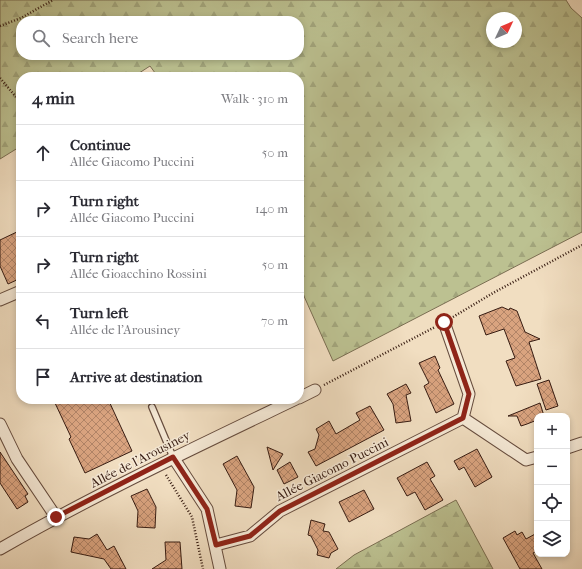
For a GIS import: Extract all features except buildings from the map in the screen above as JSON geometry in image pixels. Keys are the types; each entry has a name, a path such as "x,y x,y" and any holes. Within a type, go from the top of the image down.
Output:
{"street":[{"path":"0,300 16,292"},
{"path":"444,322 469,394 463,418 526,460 534,458"},
{"path":"304,396 315,390"},
{"name":"Allée de l'Arousiney","path":"0,549 56,517 161,463 285,404"},
{"name":"Allée Giacomo Puccini","path":"216,545 250,536 280,511 463,418"},
{"path":"0,424 17,460 56,517"},
{"path":"570,447 582,443"},
{"path":"173,457 207,509 220,569"}],"lane":[{"path":"152,407 173,457"}],"path":[{"path":"25,16 53,0"},
{"path":"0,26 16,20"},
{"path":"0,78 16,97"},
{"path":"161,463 164,472 192,517 203,569"}],"green space":[{"path":"0,0 566,0 571,8 582,18 582,232 333,361 304,296 304,72 154,72 150,66 141,72 16,72 16,149 0,159"},
{"path":"456,500 493,569 336,569 354,555"}],"route":[{"path":"56,517 173,457 207,509 216,545 250,536 280,511 463,418 469,394 444,322"}]}
